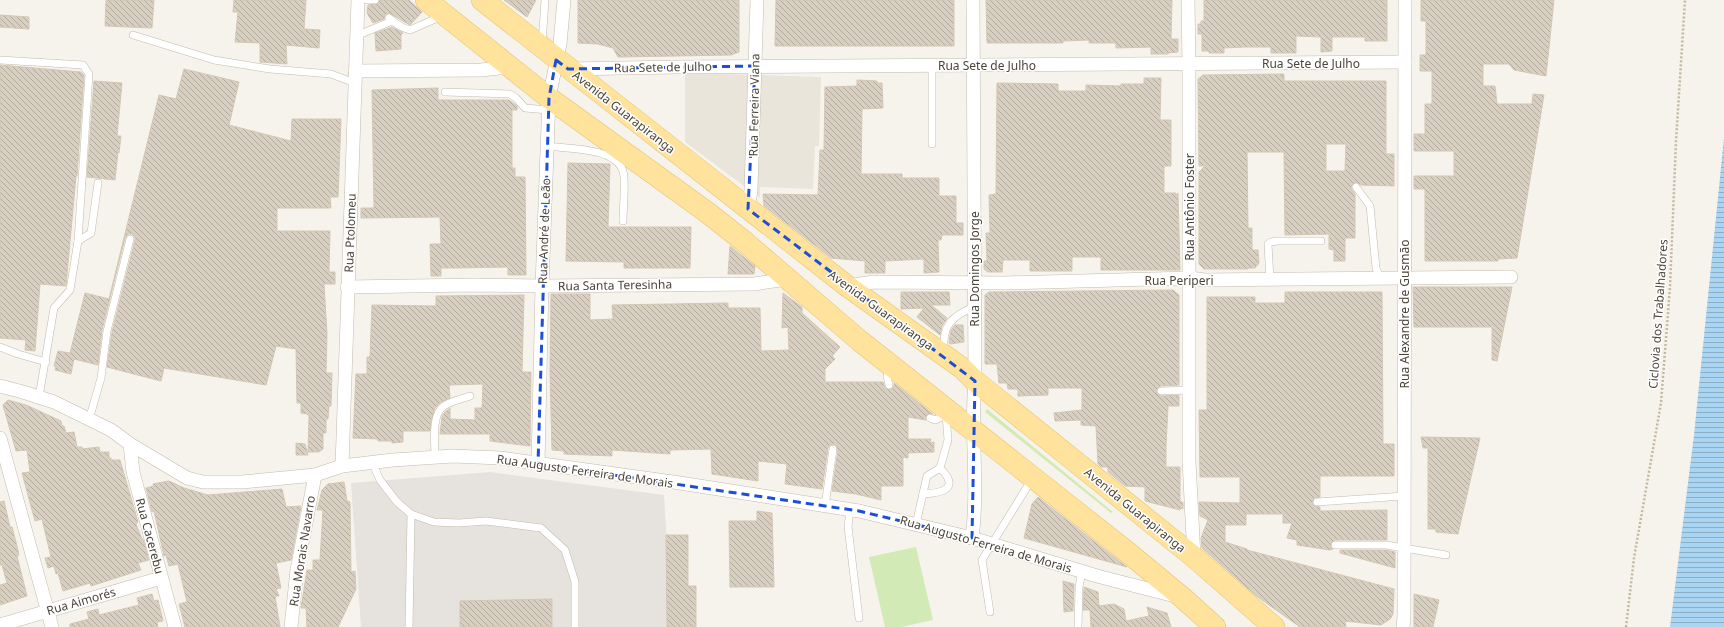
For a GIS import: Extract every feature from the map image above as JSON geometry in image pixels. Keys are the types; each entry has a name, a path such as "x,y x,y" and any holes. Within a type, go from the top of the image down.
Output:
{"main road":[{"path":"426,0 509,67 549,104 708,213 746,243 860,341 890,375 973,431 1183,598 1215,627"},
{"name":"Avenida Guarapiranga","path":"482,0 555,59 848,286 962,368 975,381 1194,557 1274,627"}],"street":[{"name":"Rua Ptolomeu","path":"342,466 358,0"},
{"name":"Rua André de Leão","path":"538,464 542,286 549,104 555,59 560,44 564,0"},
{"name":"Rua Ferreira Viana","path":"748,209 751,190 757,0"},
{"name":"Rua Domingos Jorge","path":"972,538 975,512 973,431 975,381 973,0"},
{"name":"Rua Antônio Foster","path":"1188,0 1190,64 1189,462 1194,557"},
{"name":"Rua Alexandre de Gusmão","path":"1403,627 1405,0"},
{"name":"Rua Sete de Julho","path":"555,59 755,66 1405,62"},
{"path":"355,77 509,67"},
{"name":"Rua Periperi","path":"848,286 874,282 1012,282 1190,278 1205,280 1270,280 1511,278"},
{"name":"Rua Santa Teresinha","path":"347,287 754,284 787,279"},
{"name":"Rua Augusto Ferreira de Morais","path":"0,386 54,402 111,430 130,444 187,478 204,482 242,482 315,475 342,466 372,462 453,456 500,458 680,483 850,510 972,538 1082,571 1183,598"},
{"path":"0,438 52,627"},
{"name":"Rua Cacerebu","path":"130,444 134,472 175,627"},
{"name":"Rua Morais Navarro","path":"291,627 298,570 315,475"},
{"name":"Rua Aimorés","path":"0,625 162,578"}],"lane":[{"path":"545,0 555,59"},
{"path":"356,36 390,19 404,29 410,30 445,15"},
{"path":"133,35 214,60 270,69 355,77"},
{"path":"0,60 83,66 88,70 89,74 78,241 70,290 54,308 39,397"},
{"path":"932,65 932,144"},
{"path":"446,92 510,94 525,108 549,104"},
{"path":"547,146 597,152 610,158 619,165 624,172 623,220"},
{"path":"78,241 91,233 98,183"},
{"path":"1356,187 1370,206 1376,268 1380,279"},
{"path":"89,420 101,378 107,331 130,239"},
{"path":"1270,280 1268,244 1278,241 1321,242"},
{"path":"944,356 943,343 946,328 960,313 974,307"},
{"path":"0,347 46,362"},
{"path":"1161,391 1189,390"},
{"path":"435,457 435,422 438,412 443,406 470,396"},
{"path":"916,524 927,476 940,468 948,440 949,414 935,420 930,418"},
{"path":"824,506 833,449"},
{"path":"372,462 380,480 397,502 411,514 434,522 486,522 542,528 565,550 575,582 575,627"},
{"path":"923,494 940,493 949,485 948,478 940,468"},
{"path":"990,612 982,560 1033,478"},
{"path":"1317,502 1404,496"},
{"path":"850,510 848,527 859,618"},
{"path":"409,627 411,514"},
{"path":"1335,545 1386,545 1446,555"},
{"path":"1078,627 1079,587 1082,571"}],"path":[{"name":"Ciclovia dos Trabalhadores","path":"1626,627 1634,558 1660,403 1670,287 1676,141 1685,0"}],"highlighted area":[{"path":"556,60 568,69 755,66 748,209 975,381 972,538 859,511 538,464 549,98"}],"shaded area":[{"path":"685,73 821,77 819,146 815,146 813,189 760,187 760,198 685,142"},
{"path":"490,472 664,495 672,627 361,627 351,483"}],"green space":[{"path":"987,409 1113,512 1111,513 985,412"},
{"path":"916,547 933,620 901,627 885,627 869,557"}],"water":[{"path":"1724,138 1724,627 1670,627 1694,435"}],"building":[{"path":"106,0 154,0 152,28 105,26"},
{"path":"234,0 306,0 304,29 320,30 319,48 286,45 287,64 260,62 260,43 235,42 238,12 233,12"},
{"path":"380,0 409,0 422,12 410,25 389,13 385,15 384,19 373,23 367,13 368,5 377,4"},
{"path":"504,0 536,0 527,17"},
{"path":"578,0 739,0 739,52 731,55 618,57 613,48 598,44 578,43"},
{"path":"776,0 954,0 954,46 775,46"},
{"path":"986,0 1172,0 1171,39 1178,39 1178,52 1168,54 1151,54 1151,47 1116,48 1116,43 1089,43 1089,40 1063,41 1063,43 987,43"},
{"path":"1204,0 1387,0 1387,41 1365,41 1365,37 1332,37 1332,51 1321,52 1321,37 1296,36 1296,53 1271,53 1271,47 1244,47 1224,48 1224,53 1209,53 1209,51 1202,51 1202,34 1198,34 1198,24 1201,24 1201,21 1204,21"},
{"path":"1421,0 1554,0 1546,76 1514,70 1509,64 1483,64 1483,86 1495,86 1497,104 1532,104 1533,94 1544,95 1517,258 1498,259 1498,261 1425,261 1425,189 1414,189 1414,176 1454,176 1454,151 1414,151 1414,134 1425,134 1425,104 1432,104 1432,71 1420,71 1420,55 1426,55 1426,21 1421,21"},
{"path":"0,15 29,17 29,29 0,27"},
{"path":"392,27 403,33 401,35 401,49 376,51 375,33"},
{"path":"0,65 81,72 84,75 77,176 66,286 40,284 35,351 25,350 26,340 0,338"},
{"path":"184,69 239,82 229,125 291,141 292,119 341,119 338,197 330,197 331,208 277,208 277,231 330,231 329,272 335,272 335,284 324,284 327,334 326,373 332,373 331,406 329,406 328,419 326,419 326,433 323,433 323,449 319,452 308,452 309,416 301,413 301,403 297,403 296,349 276,346 266,385 164,368 161,381 107,367 112,332 135,240 135,237 132,234 128,234 125,238 102,330 98,365 74,359 71,374 55,370 56,367 54,366 58,351 70,353 85,293 109,299 159,95 176,99"},
{"path":"1284,74 1284,81 1386,81 1386,154 1394,154 1394,186 1361,185 1356,182 1352,185 1351,188 1355,194 1355,238 1345,238 1345,261 1334,261 1334,250 1329,249 1329,234 1285,235 1284,152 1247,152 1248,228 1252,228 1252,250 1258,250 1259,263 1255,268 1248,269 1204,269 1199,264 1199,172 1205,166 1199,166 1198,79 1203,75","holes":["1326,144 1346,144 1345,171 1326,171"]},
{"path":"1144,78 1161,78 1160,120 1171,120 1171,166 1164,166 1164,193 1176,193 1176,196 1178,193 1180,270 1101,270 1101,257 1072,257 1072,271 1030,271 1030,260 1003,260 1002,272 988,272 984,269 984,261 987,261 986,233 990,233 989,195 996,194 997,83 1058,84 1058,91 1086,91 1086,85 1121,86 1121,84 1144,84"},
{"path":"857,80 877,81 877,83 882,83 883,108 862,109 861,174 902,174 902,178 939,178 939,196 956,196 956,223 963,223 963,235 942,235 941,240 938,240 939,272 924,273 924,259 885,261 885,273 865,273 865,261 831,258 764,206 763,194 818,195 820,150 824,150 825,87 857,86"},
{"path":"94,81 122,83 117,136 121,136 115,180 87,177"},
{"path":"438,88 438,100 509,100 517,106 517,110 512,110 512,168 515,168 515,177 525,177 526,275 508,275 508,267 441,268 441,276 431,276 430,244 441,244 440,217 361,218 361,208 374,208 372,90"},
{"path":"568,163 610,164 608,227 691,227 690,268 624,268 624,262 566,261"},
{"path":"730,246 755,266 754,274 728,274"},
{"path":"1413,287 1512,287 1497,361 1492,360 1492,327 1414,327"},
{"path":"1173,290 1179,295 1179,385 1160,386 1156,391 1157,394 1161,396 1179,395 1179,406 1168,406 1166,467 1180,467 1180,502 1183,502 1183,509 1180,508 1180,510 1145,501 1145,487 1125,486 1108,472 1108,467 1101,467 1098,464 1096,426 1081,425 1081,420 1055,421 1054,413 1082,410 1082,388 1048,388 1048,395 1018,396 1018,389 1008,389 1007,383 999,383 997,364 985,364 985,295 989,292"},
{"path":"901,292 949,292 950,305 931,305 947,318 942,326 940,335 917,317 924,308 901,309"},
{"path":"1285,292 1382,292 1383,444 1394,444 1394,476 1320,476 1320,497 1315,498 1312,502 1314,506 1320,507 1320,511 1387,510 1387,540 1335,540 1331,543 1331,547 1333,549 1330,550 1297,545 1297,540 1287,538 1292,523 1283,523 1283,514 1246,514 1246,525 1225,525 1225,542 1247,550 1394,589 1393,614 1390,619 1381,625 1345,621 1346,627 1300,627 1255,595 1202,548 1201,538 1208,520 1200,516 1199,502 1240,503 1240,477 1200,477 1199,410 1207,410 1207,297 1255,297 1255,303 1285,303"},
{"path":"783,293 802,307 802,313 840,347 832,356 835,359 825,369 825,382 883,382 885,388 890,390 894,387 894,383 933,414 927,414 926,420 908,417 908,439 931,439 930,443 934,442 934,452 908,453 908,458 903,457 903,486 881,486 881,500 856,494 832,491 838,450 836,445 833,444 828,448 822,489 785,484 787,464 758,461 758,481 712,474 711,449 670,450 670,454 612,450 612,456 564,454 564,451 552,450 550,372 551,294 590,294 590,320 613,319 612,305 728,303 728,308 760,308 761,351 789,350 788,327 782,328"},
{"path":"524,295 522,372 531,372 530,446 490,441 490,434 440,434 442,417 450,408 450,419 475,420 475,408 482,408 483,384 449,385 450,398 441,402 435,408 430,431 403,431 403,442 392,443 392,441 378,441 378,439 353,438 356,374 367,374 367,357 370,357 372,305 436,306 436,296"},
{"path":"955,325 963,325 964,342 950,344 951,330"},
{"path":"8,400 26,405 61,421 66,433 74,432 77,447 82,447 82,449 99,447 100,452 109,452 109,458 111,458 111,460 120,460 138,522 136,524 143,539 149,560 138,563 141,570 91,586 90,583 63,591 58,573 56,574 54,566 48,568 45,558 51,557 42,519 35,521 22,473 30,472 27,450 16,451 3,405"},
{"path":"1421,437 1480,438 1458,534 1436,532 1436,529 1428,529 1428,448 1423,448"},
{"path":"296,443 305,444 308,455 296,455"},
{"path":"169,481 184,488 208,495 282,489 286,507 301,506 291,560 276,563 281,588 276,589 279,596 275,596 280,627 185,627 179,604 187,602 178,564 169,566 166,555 164,556 154,511 152,512 146,488 154,486 153,484"},
{"path":"344,482 347,501 350,502 351,572 355,571 356,589 338,627 307,627 306,608 301,608 307,570 313,570 313,560 320,560 323,510 317,510 322,490 328,484"},
{"path":"1038,497 1127,567 1024,538 1032,504"},
{"path":"4,501 10,527 12,527 17,546 19,555 17,556 27,596 0,605 0,585 7,583 2,565 0,565 0,502"},
{"path":"757,511 772,513 774,587 730,587 729,521 757,521"},
{"path":"666,535 688,535 688,586 696,586 696,627 667,627"},
{"path":"1340,550 1386,550 1395,552 1395,568 1340,553"},
{"path":"1063,581 1074,584 1073,611 1064,612"},
{"path":"1084,587 1098,592 1099,606 1114,604 1124,609 1126,621 1149,616 1147,607 1167,613 1171,627 1091,627 1090,610 1083,610"},
{"path":"152,594 154,601 158,600 163,621 157,622 158,627 70,627 70,624 89,619 87,612 98,609 99,615 139,605 137,598"},
{"path":"1414,594 1439,600 1433,627 1414,627"},
{"path":"552,599 552,627 460,627 460,601"}]}
